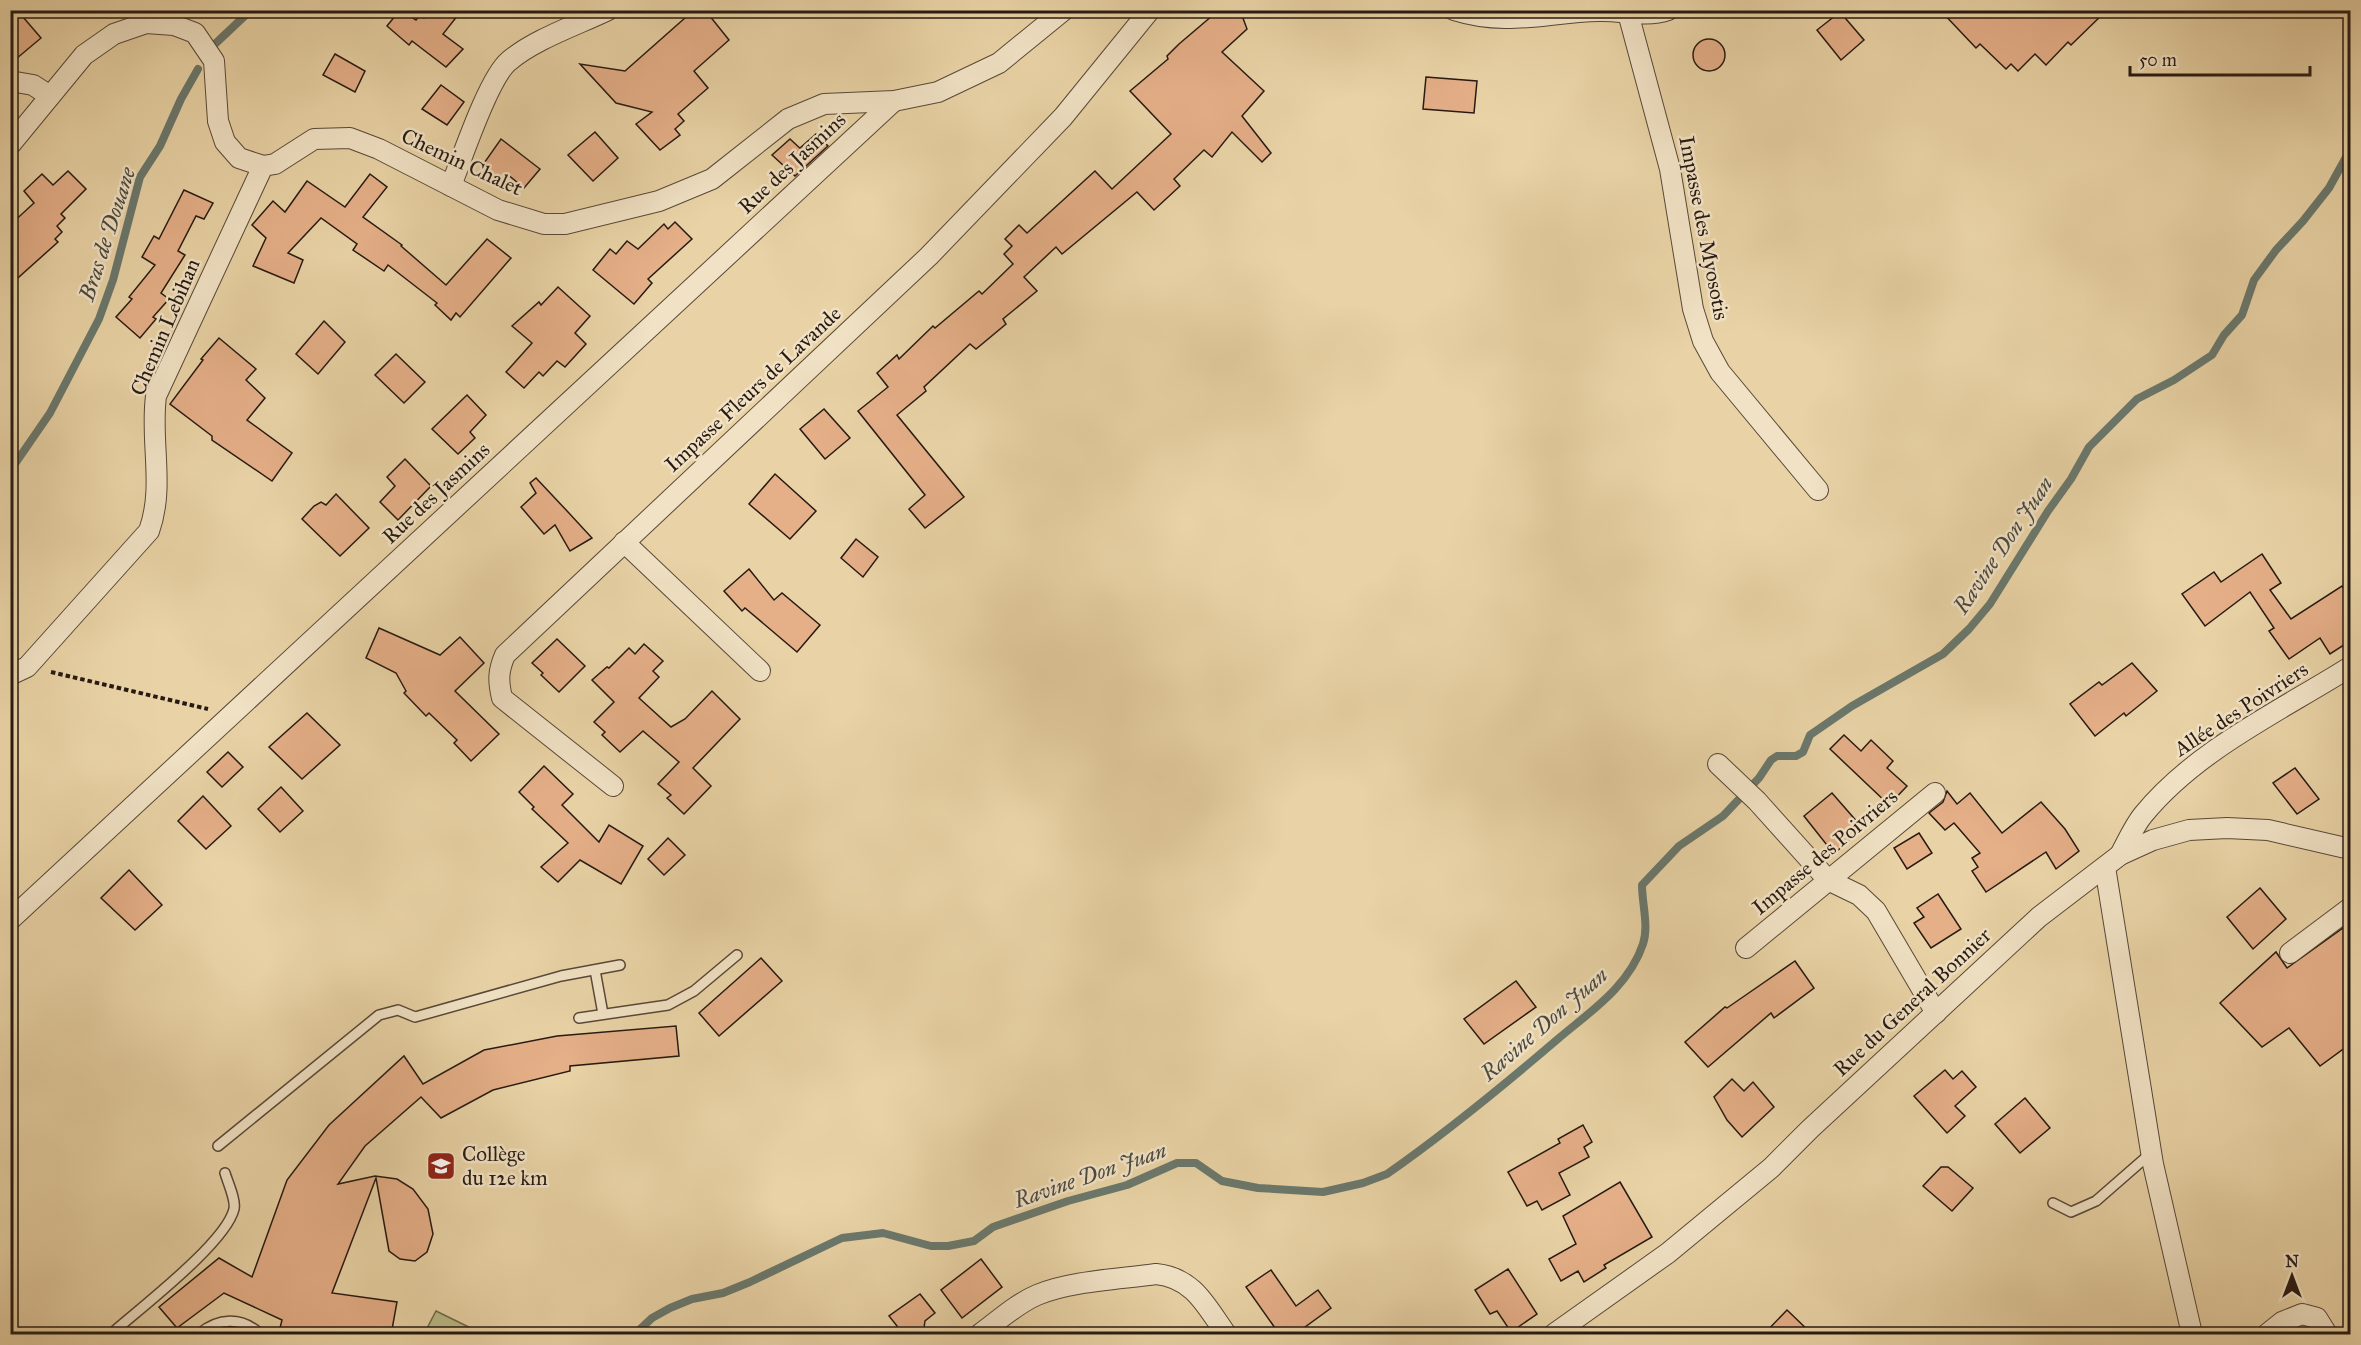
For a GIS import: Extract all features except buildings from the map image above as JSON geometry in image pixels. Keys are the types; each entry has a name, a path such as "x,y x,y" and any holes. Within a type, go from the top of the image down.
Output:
{"street":[{"path":"451,186 493,81 507,62 527,48 608,10"},
{"name":"Chemin Chalet","path":"263,166 275,164 314,139 350,138 379,149 498,210 544,224 565,224 659,201 712,179 788,120 824,104 894,101 938,92 999,63 1064,10"},
{"name":"Impasse Fleurs de Lavande","path":"613,786 502,698 498,683 499,669 505,655 929,256 1063,117 1150,10"},
{"path":"1454,10 1496,19 1538,18 1599,11 1655,15 1668,10"},
{"name":"Impasse des Myosotis","path":"1628,13 1670,169 1693,309 1703,341 1720,372 1818,490"},
{"path":"10,145 84,55 114,34 146,23 174,25 195,33 214,61 218,121 225,142 239,158 263,166"},
{"path":"10,81 33,85 50,96"},
{"name":"Rue des Jasmins","path":"10,920 894,101"},
{"name":"Chemin Lebihan","path":"19,671 149,531 156,511 158,487 153,420 156,396 263,166"},
{"path":"624,542 760,671"},
{"name":"Allée des Poivriers","path":"2113,861 2141,817 2168,787 2200,759 2350,668"},
{"path":"1718,764 1757,801 1828,880 1859,895 1876,911 1936,1013"},
{"name":"Impasse des Poivriers","path":"1746,948 1935,793"},
{"name":"Rue du General Bonnier","path":"1554,1335 1668,1253 1772,1168 2039,917 2113,861 2153,840 2189,830 2227,828 2268,830 2350,849"},
{"path":"2113,861 2151,1153 2192,1335"},
{"path":"2290,953 2350,908"},
{"path":"980,1335 1019,1305 1061,1287 1156,1274 1174,1278 1189,1286 1226,1335"},
{"path":"2267,1335 2282,1322 2302,1314 2317,1318 2327,1335"}],"lane":[{"path":"579,1018 668,1005 694,991 736,956"},
{"path":"218,1146 380,1015 398,1010 415,1017 561,976 620,965"},
{"path":"595,970 603,1014"},
{"path":"2053,1203 2071,1212 2096,1201 2151,1153"},
{"path":"111,1335 213,1244 235,1207 225,1173"},
{"path":"199,1335 211,1324 232,1322 251,1325 260,1335"}],"path":[{"path":"19,671 232,715"}],"green space":[{"path":"436,1311 483,1334 424,1334"}],"waterway":[{"name":"Bras de Douane","path":"216,43 251,10"},
{"name":"Bras de Douane","path":"10,471 50,413 99,319 113,280 140,177 160,146 181,99 198,69"},
{"name":"Ravine Don Juan","path":"635,1334 652,1318 670,1308 692,1299 723,1293 842,1238 883,1233 931,1246 948,1246 974,1241 993,1227 1068,1201 1127,1185 1177,1163 1196,1163 1222,1181 1258,1188 1323,1192 1363,1183 1387,1174 1496,1091 1608,997 1619,985 1637,959 1645,937 1642,885 1679,846 1723,816 1759,778 1771,760 1777,756 1796,756 1803,752 1810,735 1852,706 1943,654 1969,629 1990,604 2048,511 2071,479 2089,447 2137,399 2174,380 2212,355 2224,335 2242,315 2254,280 2276,250 2329,188 2350,150"}],"place":[{"name":"Collège du 12e km","path":"441,1166"}]}
